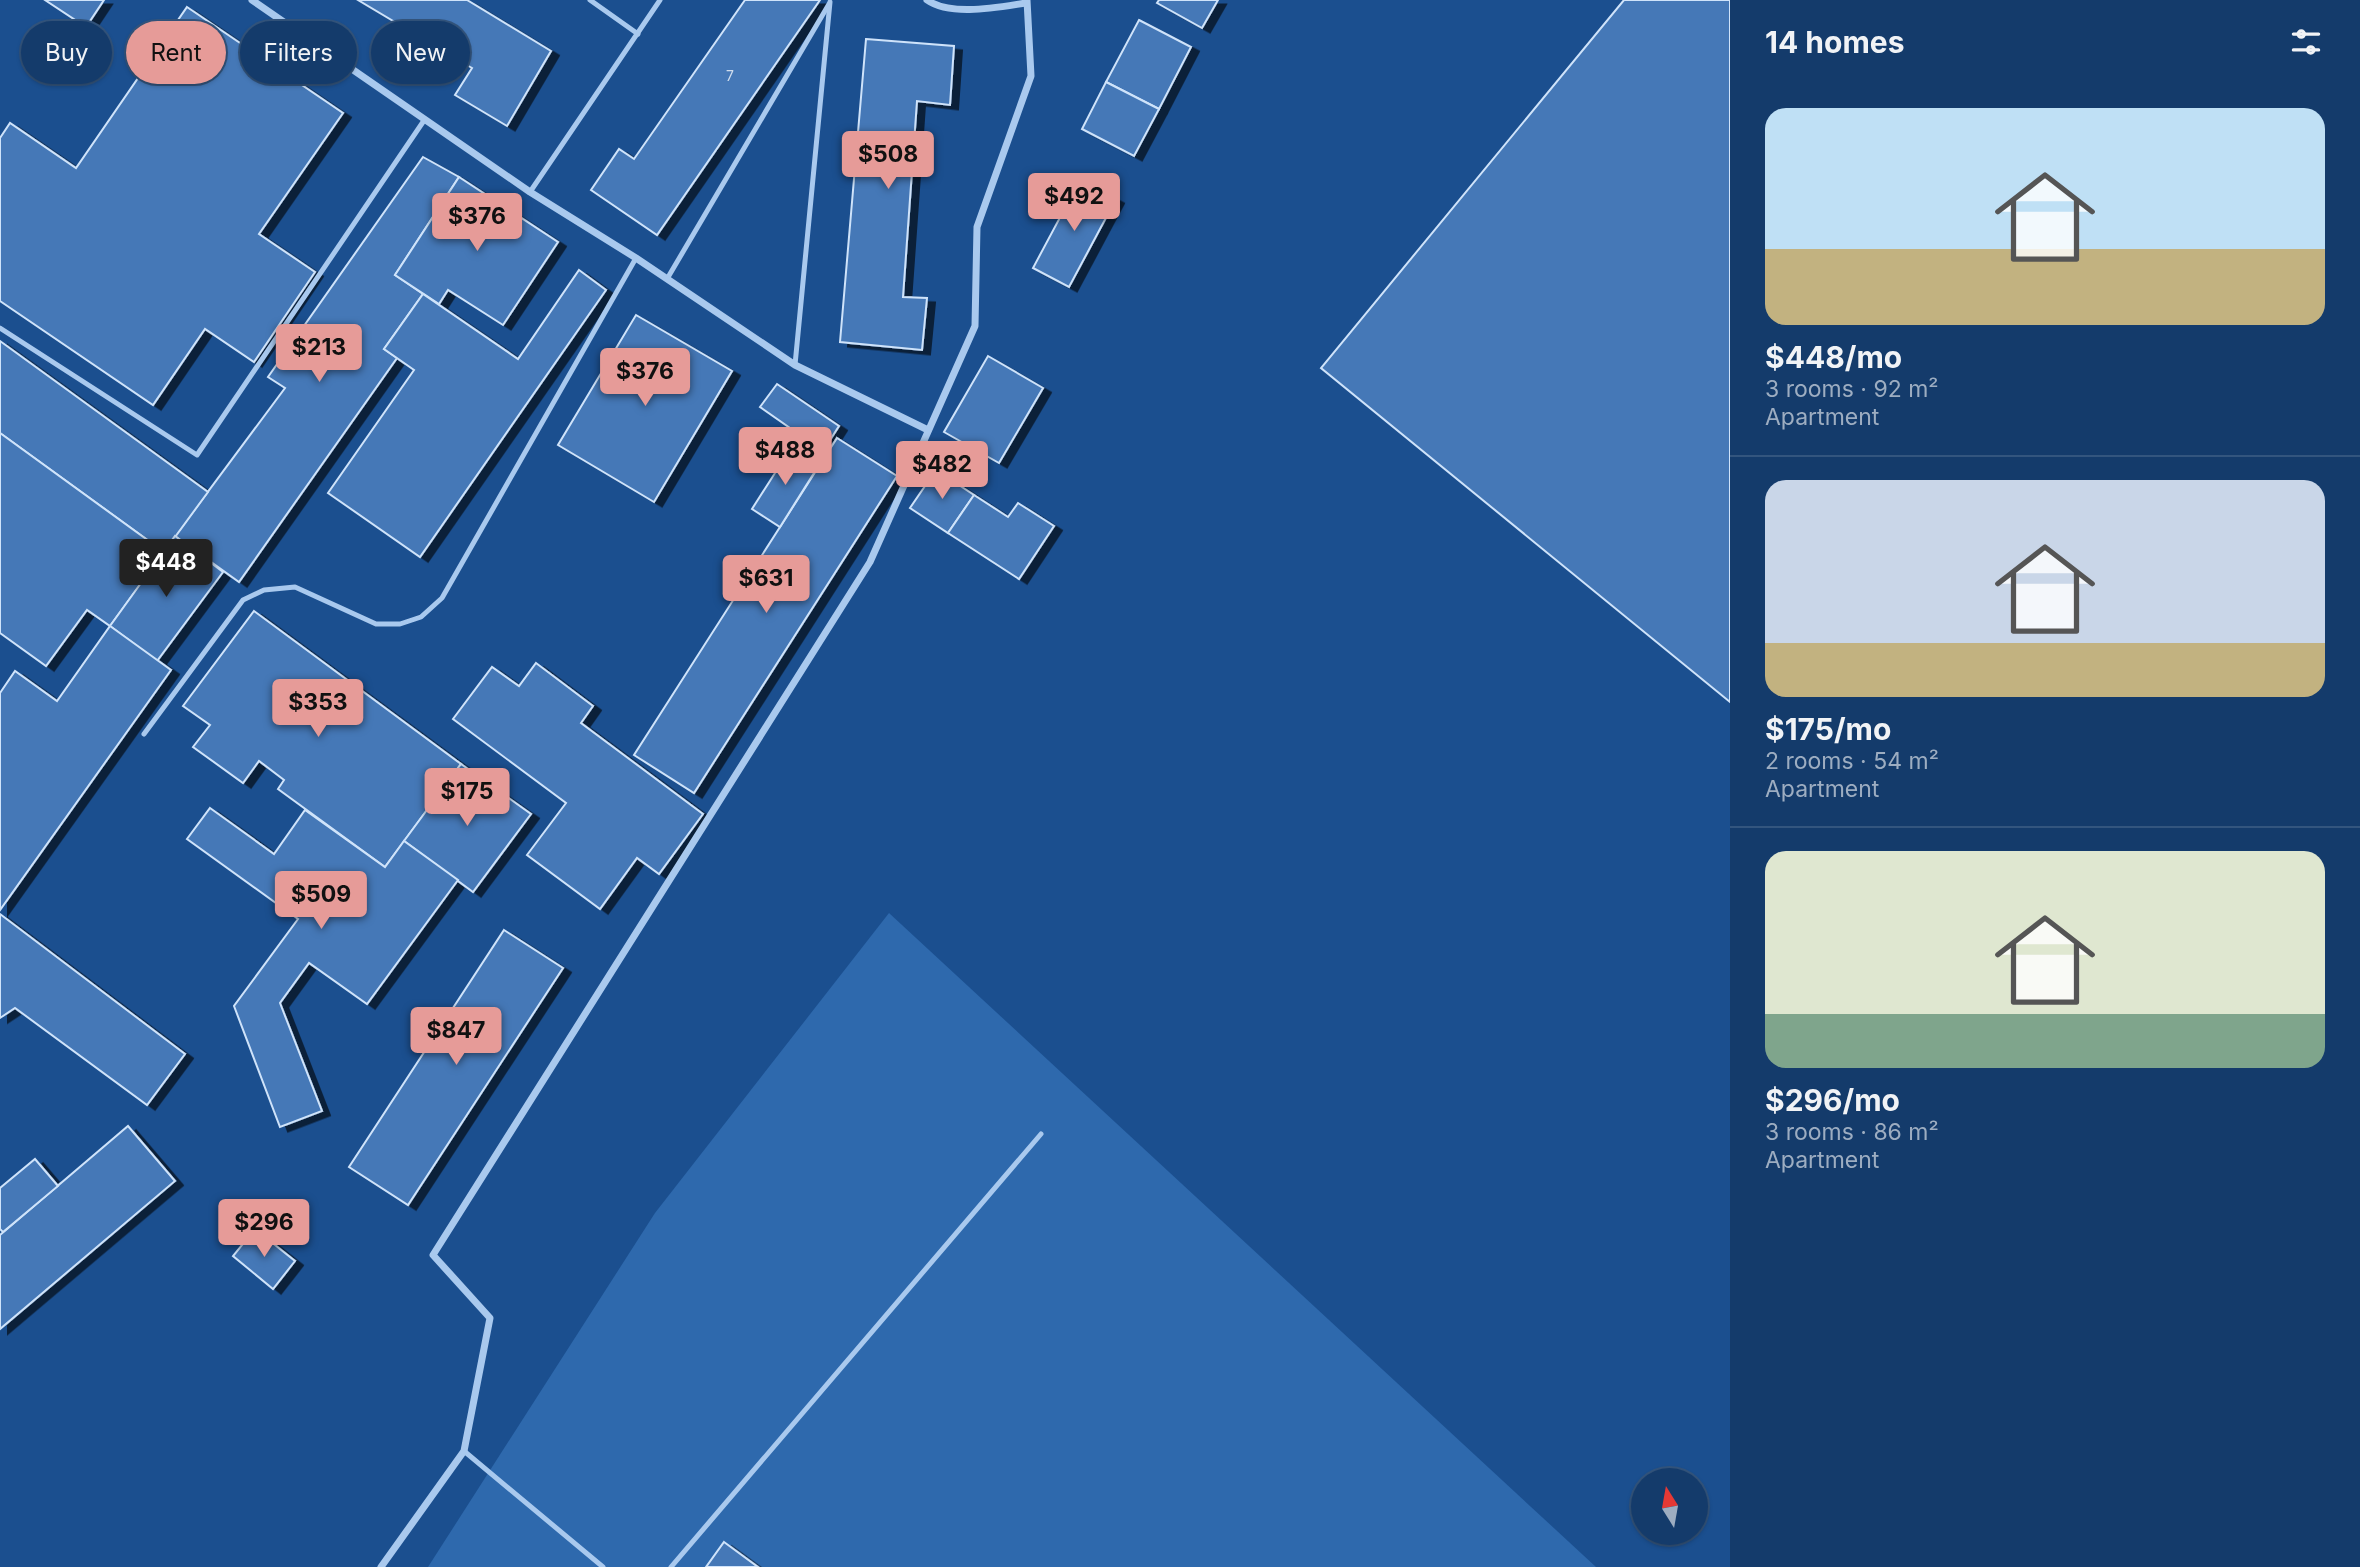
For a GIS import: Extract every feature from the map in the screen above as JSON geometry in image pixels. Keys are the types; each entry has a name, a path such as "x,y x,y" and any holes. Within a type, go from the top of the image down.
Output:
{"street":[{"path":"252,0 530,192 636,258 796,365 928,430"},
{"path":"381,1567 464,1451 490,1318 433,1255 870,562 975,326 976,227 1031,76 1027,1 982,9 935,6 927,0"}],"lane":[{"path":"590,0 638,34"},
{"path":"530,192 660,0"},
{"path":"667,279 831,1"},
{"path":"796,365 831,1"},
{"path":"0,328 197,455 425,119"},
{"path":"144,734 243,600 264,590 295,587 376,624 400,624 421,617 442,598 636,258"},
{"path":"671,1567 1041,1134"},
{"path":"464,1451 603,1567"}],"shaded area":[{"path":"889,913 1596,1567 428,1567 655,1213"}],"building":[{"path":"45,0 104,0 90,21 77,21"},
{"path":"358,0 467,0 551,51 507,126 455,95 462,84 470,84 470,21 393,21"},
{"path":"745,0 820,0 657,235 591,190 619,149 634,159"},
{"path":"1159,0 1218,0 1202,28 1157,3"},
{"path":"1624,0 1730,0 1730,702 1321,368"},
{"path":"187,7 208,21 177,21"},
{"path":"1139,20 1191,47 1159,109 1106,82"},
{"path":"226,34 240,43 240,84 300,84 343,113 259,234 315,272 254,362 205,329 153,405 0,301 0,138 10,123 76,168 134,84 226,84"},
{"path":"866,39 954,46 950,105 917,101 903,297 927,298 922,350 840,342"},
{"path":"1106,82 1159,109 1134,156 1082,129"},
{"path":"423,157 459,177 395,275 423,294 384,349 397,358 239,582 175,536 285,388 268,377"},
{"path":"459,177 558,242 503,325 448,290 439,304 395,275"},
{"path":"1080,180 1116,199 1069,287 1033,268"},
{"path":"579,270 606,290 420,557 328,493 414,370 384,349 423,294 518,359"},
{"path":"636,315 732,371 654,502 558,445"},
{"path":"0,341 208,492 164,552 0,433"},
{"path":"988,356 1043,388 999,463 944,432"},
{"path":"777,384 839,426 823,451 760,407"},
{"path":"0,433 164,552 110,626 87,610 46,666 0,633"},
{"path":"837,438 897,476 694,793 634,755"},
{"path":"791,448 819,465 780,527 752,509"},
{"path":"936,470 974,495 948,533 910,508"},
{"path":"974,495 1008,517 1018,503 1054,526 1019,579 948,533"},
{"path":"175,536 223,572 157,661 110,626"},
{"path":"254,611 461,764 385,867 278,789 284,780 259,761 243,783 193,747 210,725 183,706"},
{"path":"110,626 171,670 0,910 0,693 15,671 57,701"},
{"path":"536,663 593,706 581,723 703,814 659,874 637,858 600,909 527,855 566,803 453,719 492,667 519,686"},
{"path":"461,764 531,814 473,892 404,841"},
{"path":"210,808 274,854 305,810 385,867 404,841 458,880 367,1004 309,963 280,1003 322,1111 280,1127 234,1006 298,919 187,839"},
{"path":"0,914 185,1054 147,1105 15,1008 0,1018"},
{"path":"504,930 563,968 408,1205 349,1167"},
{"path":"128,1126 175,1181 0,1329 0,1235"},
{"path":"35,1159 58,1186 3,1232 0,1229 0,1188"},
{"path":"255,1229 295,1261 273,1289 233,1256"},
{"path":"724,1542 758,1567 706,1567"}]}
